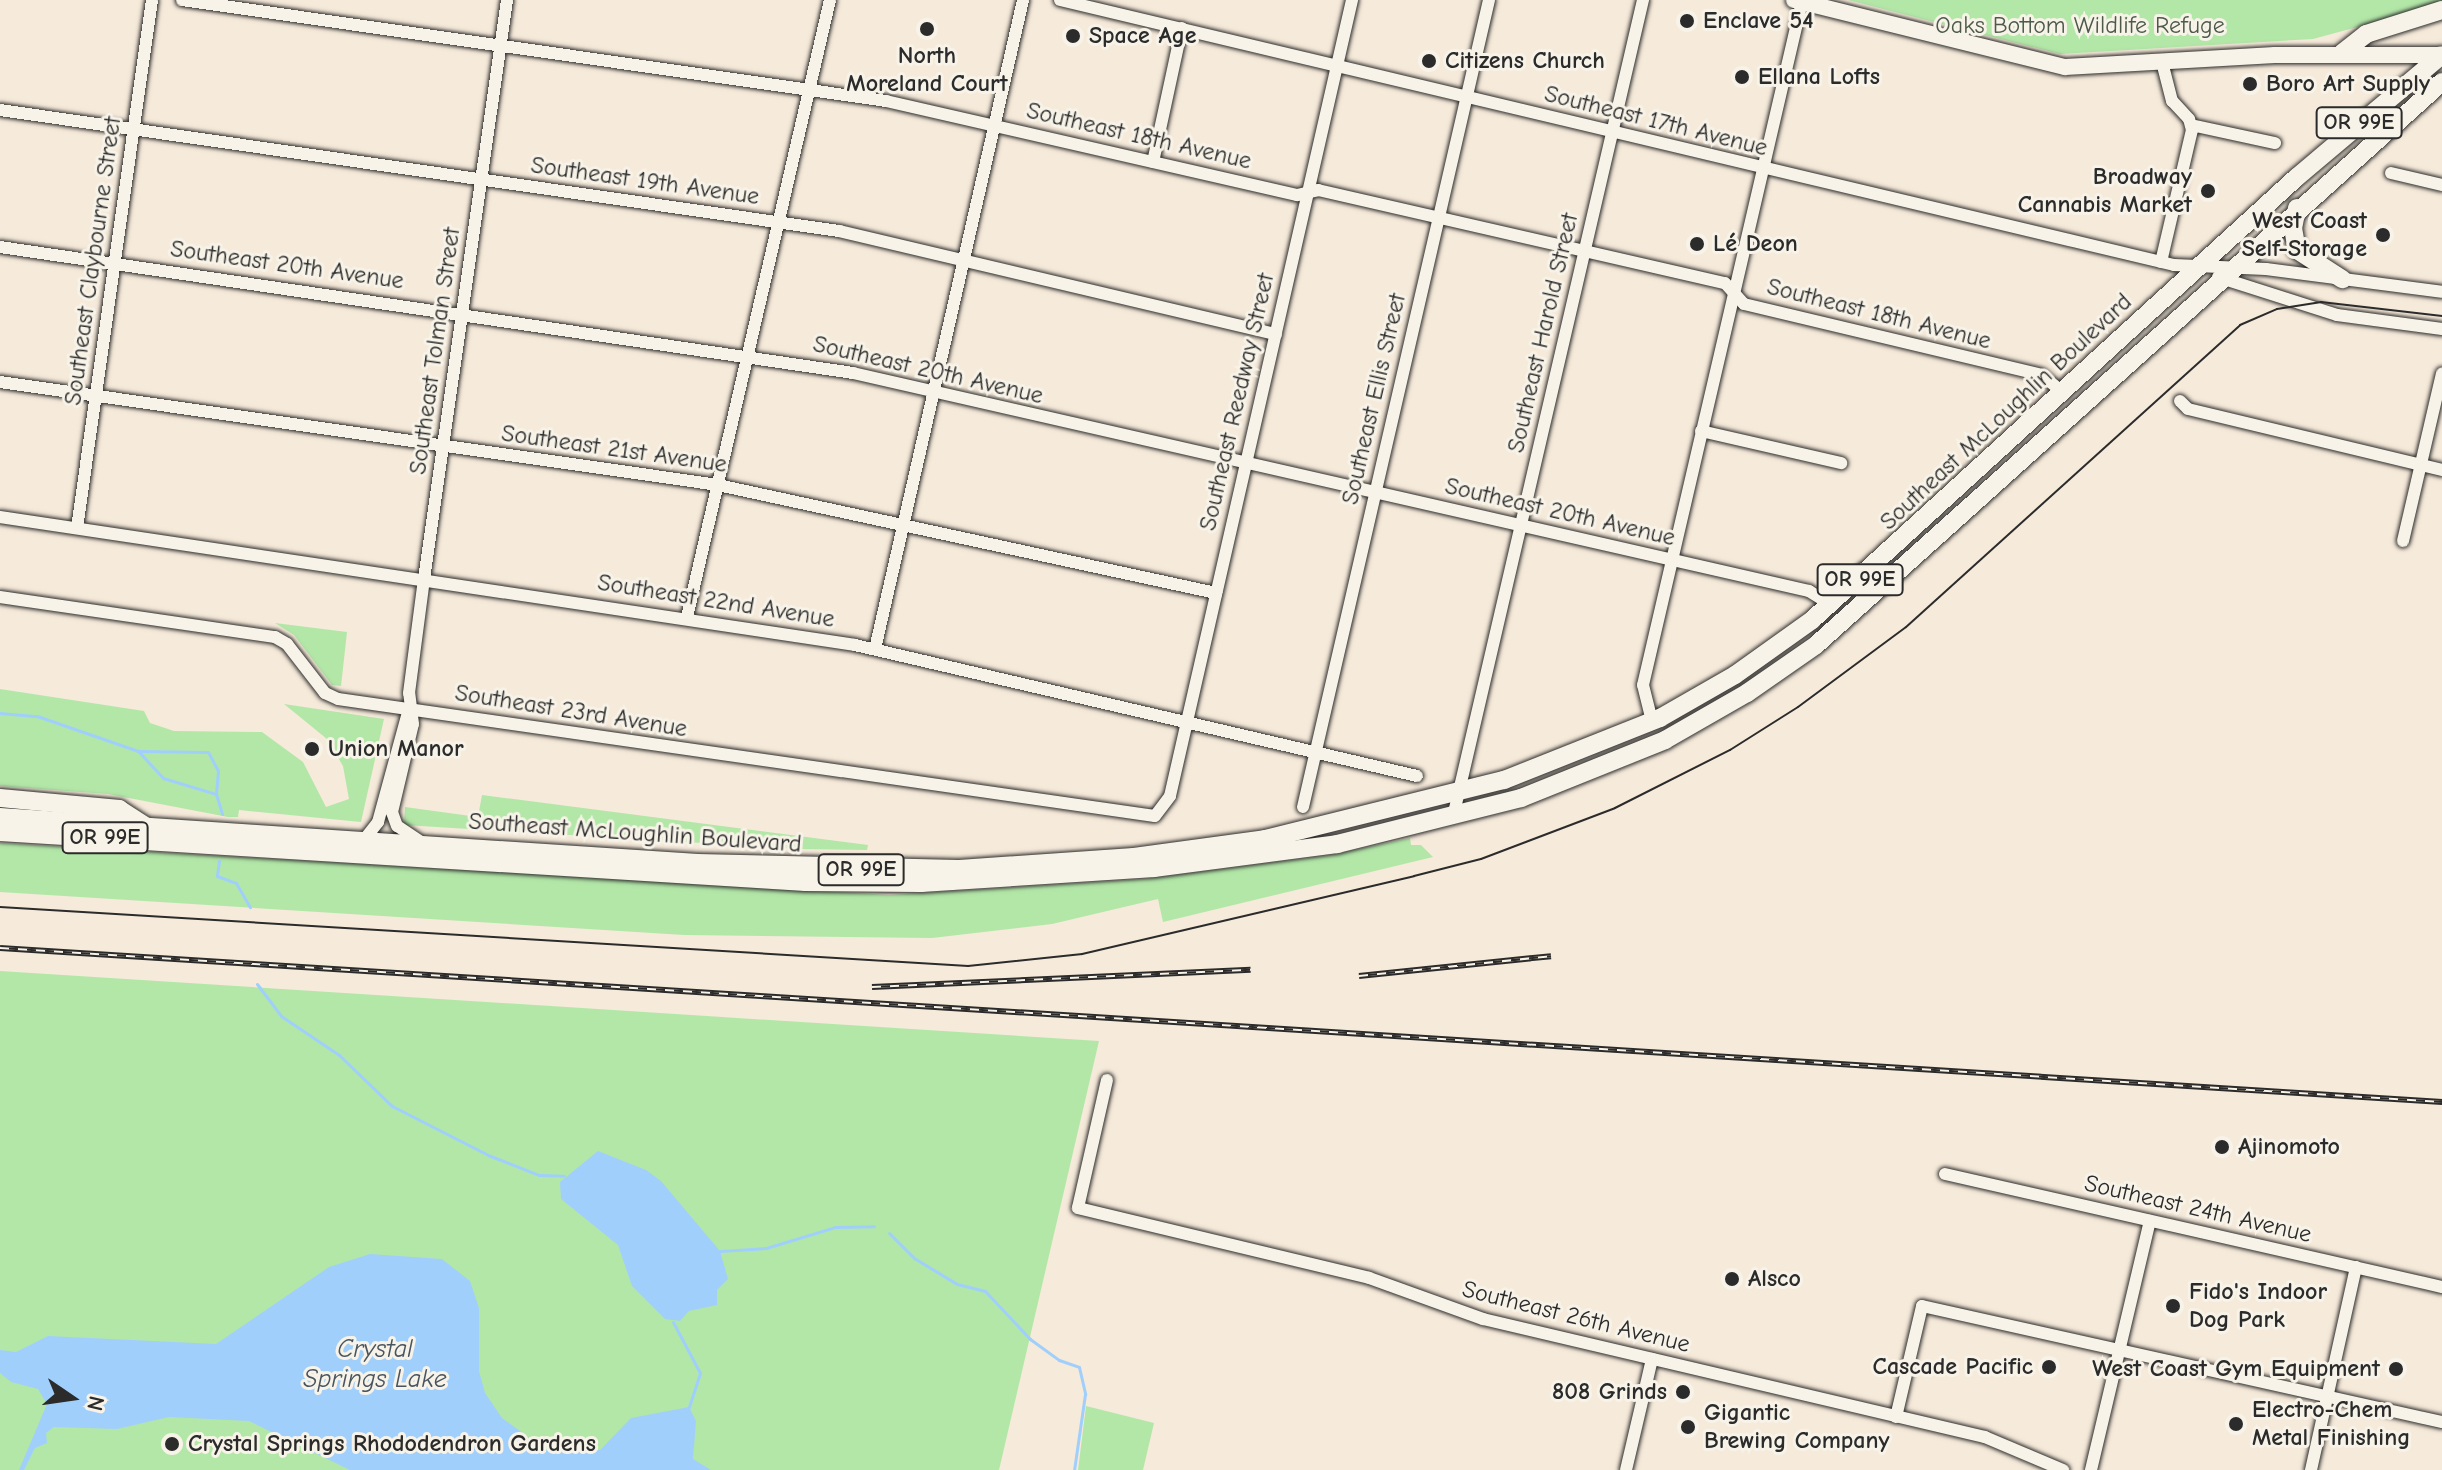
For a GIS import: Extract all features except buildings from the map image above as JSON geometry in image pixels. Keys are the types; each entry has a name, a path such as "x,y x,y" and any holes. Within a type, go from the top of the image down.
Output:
{"highway":[{"path":"2342,53 2366,34 2442,10"},
{"name":"Southeast McLoughlin Boulevard","path":"0,832 364,840 788,868 1000,868 1265,839 1459,792 1553,763 1652,721 1735,675 1831,605 2197,268 2442,55"},
{"name":"Southeast McLoughlin Boulevard","path":"0,817 145,826 221,838 790,881 933,883 1182,865 1337,844 1453,817 1555,786 1635,754 1724,708 1792,663 1869,602 2225,273 2442,82"},
{"path":"2297,208 2293,228 2297,250 2342,279"},
{"path":"0,798 119,809 145,826"}],"main road":[{"path":"1798,1 2065,67 2342,53 2442,55"}],"street":[{"name":"Southeast Claybourne Street","path":"77,528 152,0"},
{"name":"Southeast 18th Avenue","path":"182,0 809,90 995,126 1297,195 1318,190 1725,283 1744,304 2042,375 2061,391"},
{"name":"Southeast Tolman Street","path":"364,840 378,822 409,709 424,579 507,0"},
{"path":"687,617 830,0"},
{"path":"875,649 1023,0"},
{"name":"Southeast 17th Avenue","path":"1060,0 2161,262 2225,273 2342,279 2442,292"},
{"name":"Southeast Reedway Street","path":"1161,812 1186,722 1352,0"},
{"name":"Southeast Ellis Street","path":"1303,807 1489,0"},
{"name":"Southeast Harold Street","path":"1453,817 1643,0"},
{"path":"1652,721 1643,685 1798,1"},
{"path":"1153,162 1182,28"},
{"path":"2162,62 2172,101 2191,125 2275,143"},
{"name":"Southeast 19th Avenue","path":"0,110 859,235 964,263 1276,334"},
{"path":"2161,262 2191,125"},
{"path":"2391,173 2442,185"},
{"name":"Southeast 20th Avenue","path":"0,247 463,312 853,373 934,395 1246,462 1809,591 1831,605"},
{"name":"Southeast 17th Avenue","path":"2225,273 2337,315 2442,329"},
{"path":"2403,541 2442,373"},
{"name":"Southeast 21st Avenue","path":"0,382 718,485 905,522 1216,593"},
{"path":"2180,401 2188,409 2442,470"},
{"path":"1701,431 1841,463"},
{"name":"Southeast 22nd Avenue","path":"0,517 687,617 875,649 1417,776"},
{"name":"Southeast 23rd Avenue","path":"0,597 275,637 287,644 330,697 1143,817 1161,812"},
{"name":"Southeast Tolman Street","path":"409,709 413,724 393,819 424,844"},
{"name":"Southeast 26th Avenue","path":"1107,1080 1078,1208 1369,1278 1475,1317 1999,1442 2063,1470"},
{"name":"Southeast 24th Avenue","path":"1945,1174 2442,1287"},
{"path":"2091,1470 2150,1221"},
{"path":"2311,1470 2356,1267"},
{"path":"1896,1417 1922,1306 2442,1422"},
{"path":"1626,1470 1652,1359"}],"green space":[{"name":"Oaks Bottom Wildlife Refuge","path":"1848,0 2442,0 2442,4 2313,39 2060,54"},
{"path":"275,623 347,632 341,686 332,685 294,635"},
{"path":"0,689 144,711 150,723 174,731 262,732 303,762 326,807 349,799 343,766 327,739 284,704 384,719 361,822 239,810 238,817 228,817 108,794 0,786"},
{"path":"482,795 868,845 867,850 801,849 404,825 405,807 478,817"},
{"path":"1410,838 1411,845 1421,845 1433,857 1163,922 1158,899 1052,924 932,938 684,935 0,892 0,843 889,895 1144,879 1331,855"},
{"path":"0,971 1099,1041 999,1470 0,1470"},
{"path":"1086,1406 1154,1423 1143,1470 1078,1470"}],"water":[{"path":"598,1151 646,1170 661,1181 720,1251 728,1279 717,1290 717,1305 689,1311 680,1321 665,1319 632,1286 618,1245 561,1199 560,1182"},
{"name":"Crystal Springs Lake","path":"370,1254 442,1259 470,1281 479,1308 479,1371 485,1393 502,1418 549,1452 600,1450 631,1418 689,1407 696,1421 693,1459 711,1470 350,1470 249,1421 169,1417 117,1429 54,1427 46,1433 47,1443 35,1448 24,1470 19,1470 47,1404 38,1389 11,1382 0,1373 0,1350 16,1352 48,1336 216,1344 329,1267"}],"waterway":[{"path":"0,713 37,716 138,751 163,778 216,794 222,814"},
{"path":"138,751 208,752 218,771 216,794"},
{"path":"219,861 217,876 236,883 250,907"},
{"path":"257,984 281,1016 339,1055 392,1106 488,1155 539,1175 564,1176"},
{"path":"720,1251 766,1248 835,1227 874,1226"},
{"path":"889,1233 914,1258 957,1284 985,1291 1030,1339 1059,1360 1079,1367 1085,1394 1074,1470"},
{"path":"673,1322 700,1373 689,1407"}],"tram line":[{"path":"0,907 968,966 1082,954 1414,876 1481,859 1615,808 1730,750 1798,707 1906,627 2240,325 2277,309 2321,302 2442,316"}],"railway":[{"path":"0,948 2442,1102"},
{"path":"1359,976 1551,956"},
{"path":"872,987 1251,970"}],"place":[{"name":"Enclave 54","path":"1687,21"},
{"name":"North Moreland Court","path":"927,29"},
{"name":"Space Age","path":"1073,36"},
{"name":"Citizens Church","path":"1429,61"},
{"name":"Ellana Lofts","path":"1742,77"},
{"name":"Boro Art Supply","path":"2250,84"},
{"name":"Broadway Cannabis Market","path":"2208,191"},
{"name":"West Coast Self-Storage","path":"2383,235"},
{"name":"Lé Deon","path":"1697,244"},
{"name":"Union Manor","path":"312,749"},
{"name":"Ajinomoto","path":"2222,1147"},
{"name":"Alsco","path":"1732,1279"},
{"name":"Fido's Indoor Dog Park","path":"2173,1306"},
{"name":"Cascade Pacific","path":"2049,1367"},
{"name":"West Coast Gym Equipment","path":"2396,1369"},
{"name":"808 Grinds","path":"1683,1392"},
{"name":"Electro-Chem Metal Finishing","path":"2236,1424"},
{"name":"Gigantic Brewing Company","path":"1688,1427"},
{"name":"Crystal Springs Rhododendron Gardens","path":"172,1444"}]}
